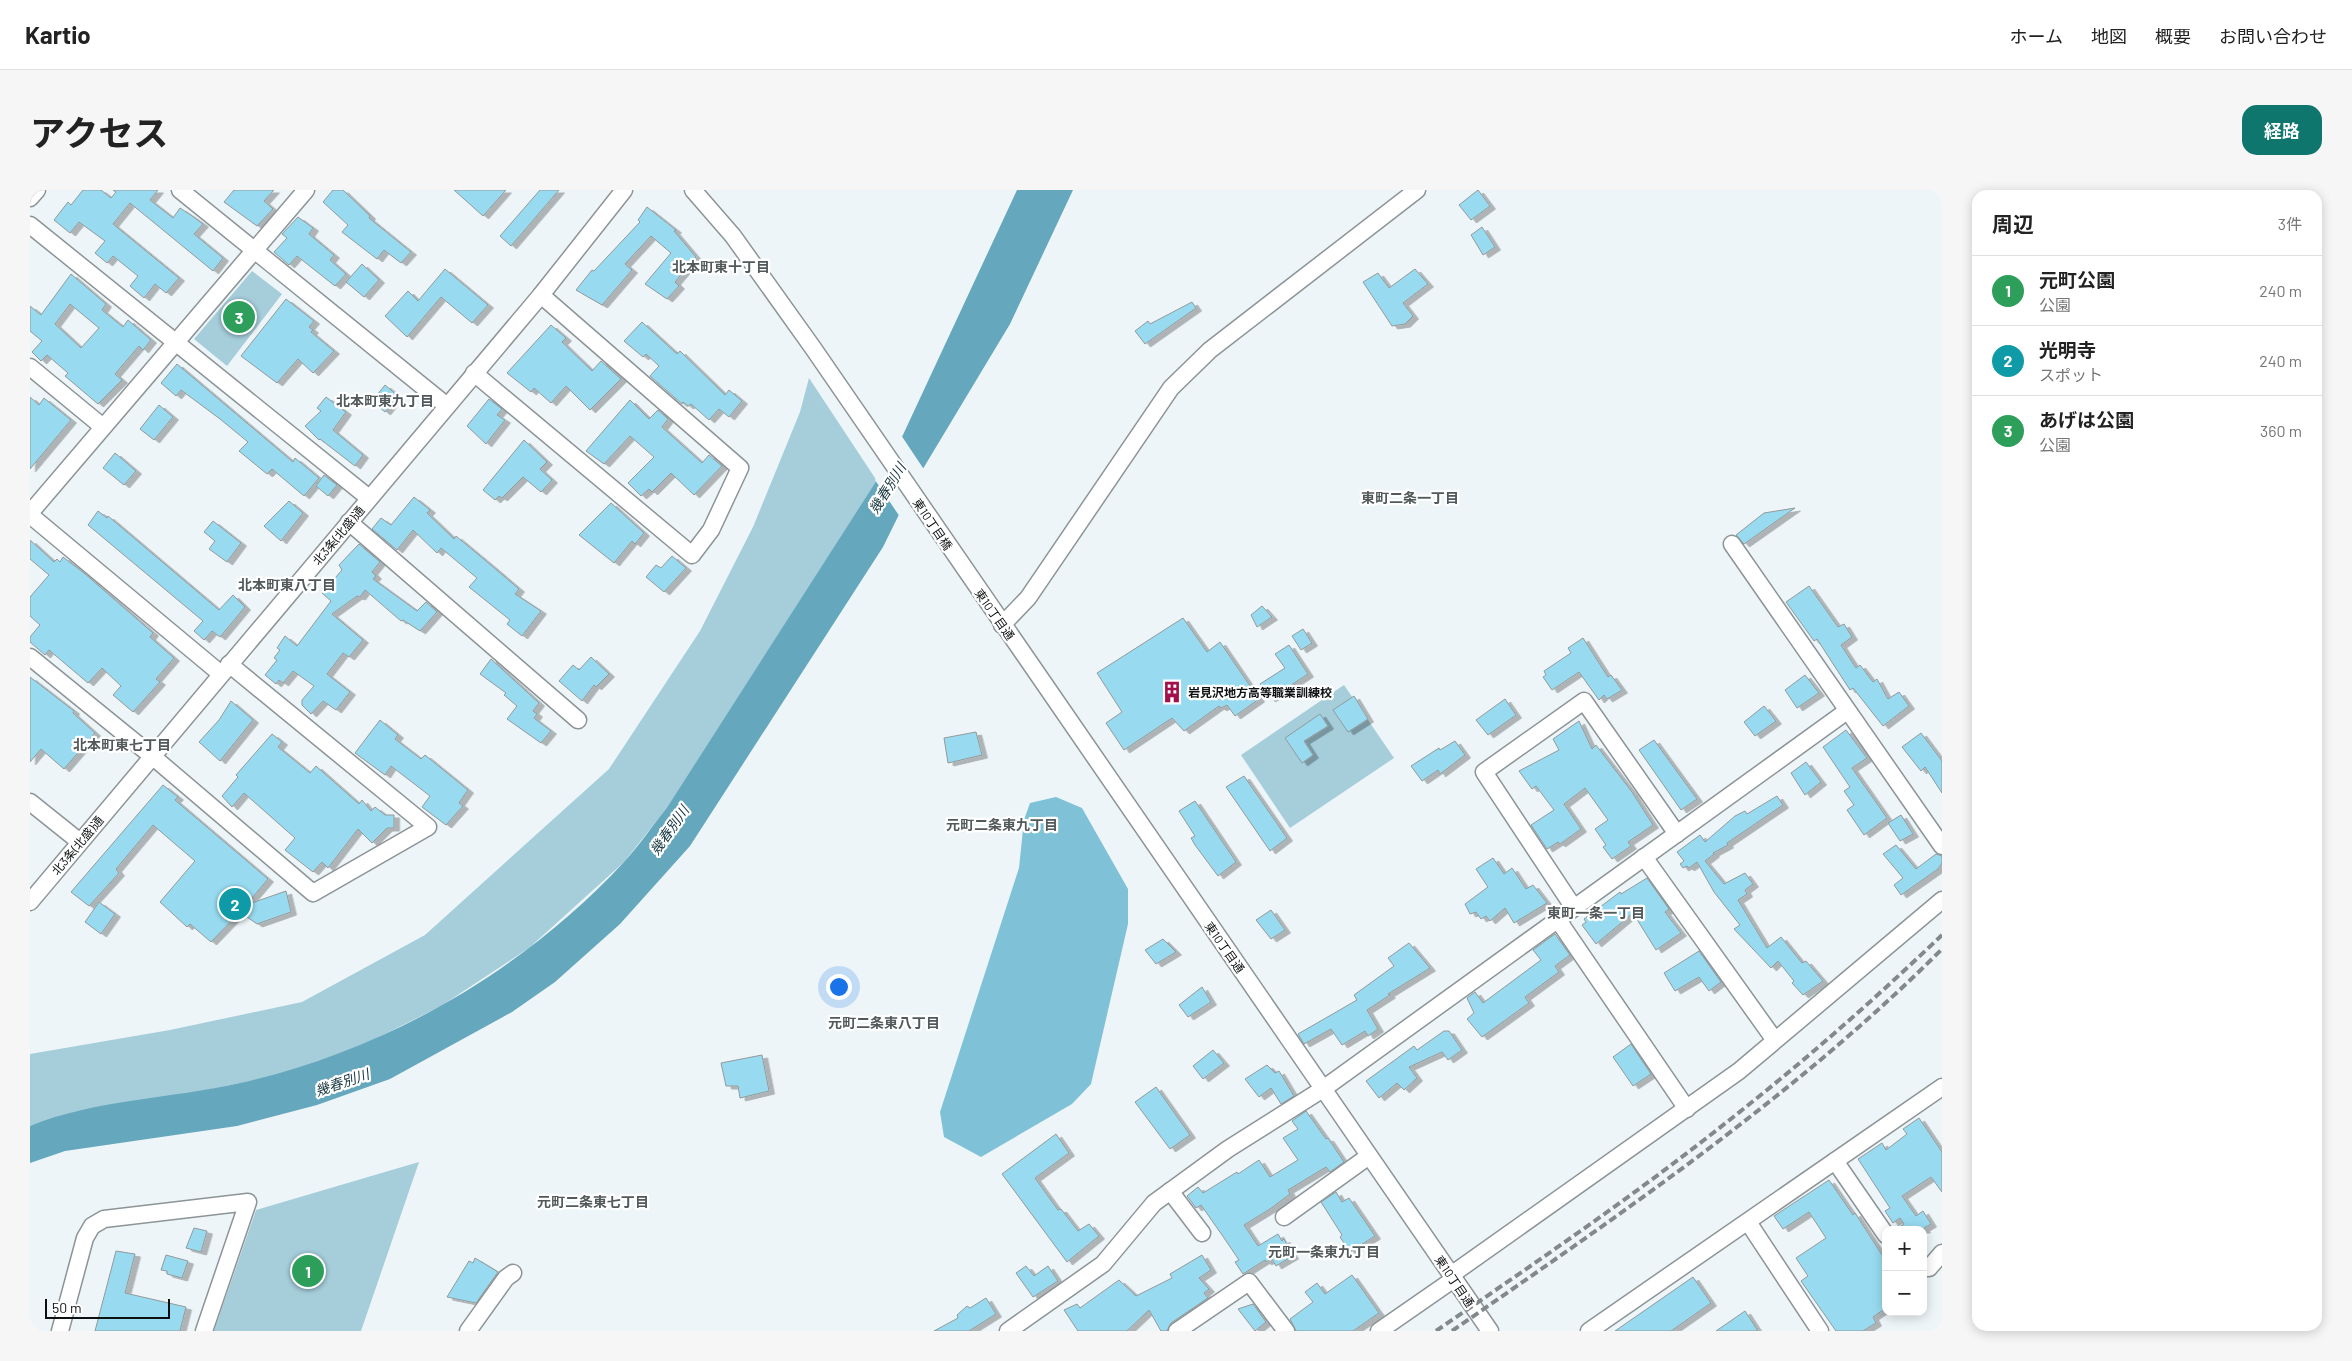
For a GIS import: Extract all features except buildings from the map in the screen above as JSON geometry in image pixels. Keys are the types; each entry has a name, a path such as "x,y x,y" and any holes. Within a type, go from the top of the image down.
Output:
{"street":[{"path":"30,198 37,190"},
{"path":"180,190 447,406"},
{"path":"30,657 152,756 313,893 428,827 30,514 306,190"},
{"name":"北3条(北盛)通","path":"30,902 541,295 624,190"},
{"name":"東10丁目橋","path":"693,190 734,236 960,564"},
{"path":"1002,625 1028,598 1171,388 1210,350 1417,190"},
{"path":"30,225 369,498"},
{"path":"474,374 692,555 711,530 740,468 541,295"},
{"path":"30,367 103,427"},
{"path":"349,522 578,720"},
{"path":"1732,544 1846,711 1942,846"},
{"name":"東10丁目通","path":"960,564 1490,1331"},
{"path":"1574,908 1484,772 1584,702 1677,834"},
{"path":"1008,1331 1103,1264 1154,1203 1228,1149 1324,1089 1846,711"},
{"path":"30,802 80,842"},
{"path":"1644,857 1774,1039"},
{"path":"1379,1331 1739,1072 1774,1039 1942,900"},
{"path":"1558,920 1687,1109"},
{"path":"1589,1331 1942,1087"},
{"path":"1284,1217 1369,1156"},
{"path":"1835,1161 1882,1229"},
{"path":"1170,1192 1202,1233"},
{"path":"60,1331 85,1238 92,1226 104,1219 248,1202 204,1331"},
{"path":"1748,1222 1820,1331"},
{"path":"1927,1268 1942,1253"},
{"path":"468,1331 506,1278 513,1273"},
{"path":"1177,1331 1249,1282 1286,1331"}],"shaded area":[{"path":"252,271 282,294 227,366 194,339"},
{"path":"809,378 877,481 666,809 624,862 529,948 441,1006 359,1047 274,1076 183,1095 98,1107 30,1126 30,1054 170,1030 302,1002 425,935 609,769 700,631 753,527 800,412"},
{"path":"1344,685 1394,758 1290,828 1241,755"},
{"path":"1056,797 1082,808 1128,889 1128,924 1091,1084 1072,1104 981,1157 944,1137 940,1112 1019,868 1024,820 1030,803"},
{"path":"419,1162 361,1331 214,1331 256,1210"}],"water":[{"name":"幾春別川","path":"1017,190 1073,190 1010,324 915,482 883,547 690,846 620,924 555,982 512,1012 390,1079 317,1105 237,1126 65,1151 30,1163 30,1126 81,1110 240,1083 294,1069 347,1050 399,1028 448,1001 496,971 542,938 624,862 666,809 895,452"}],"pier":[{"path":"901,435 925,471 900,517 875,480"}],"railway":[{"path":"1436,1331 1589,1225 1701,1143 1867,1005 1942,935"},
{"path":"1452,1331 1706,1151 1827,1054 1886,1003 1942,949"}],"place":[{"name":"あげは公園","path":"239,317"},
{"name":"岩見沢地方高等職業訓練校","path":"1172,692"},
{"name":"光明寺","path":"235,904"},
{"name":"元町公園","path":"308,1271"}],"district":[{"name":"北本町東十丁目","path":"721,266"},
{"name":"北本町東九丁目","path":"385,400"},
{"name":"東町二条一丁目","path":"1410,497"},
{"name":"北本町東八丁目","path":"287,584"},
{"name":"北本町東七丁目","path":"122,744"},
{"name":"元町二条東九丁目","path":"1002,824"},
{"name":"東町一条一丁目","path":"1596,912"},
{"name":"元町二条東八丁目","path":"884,1022"},
{"name":"元町二条東七丁目","path":"593,1201"},
{"name":"元町一条東九丁目","path":"1324,1251"}]}
